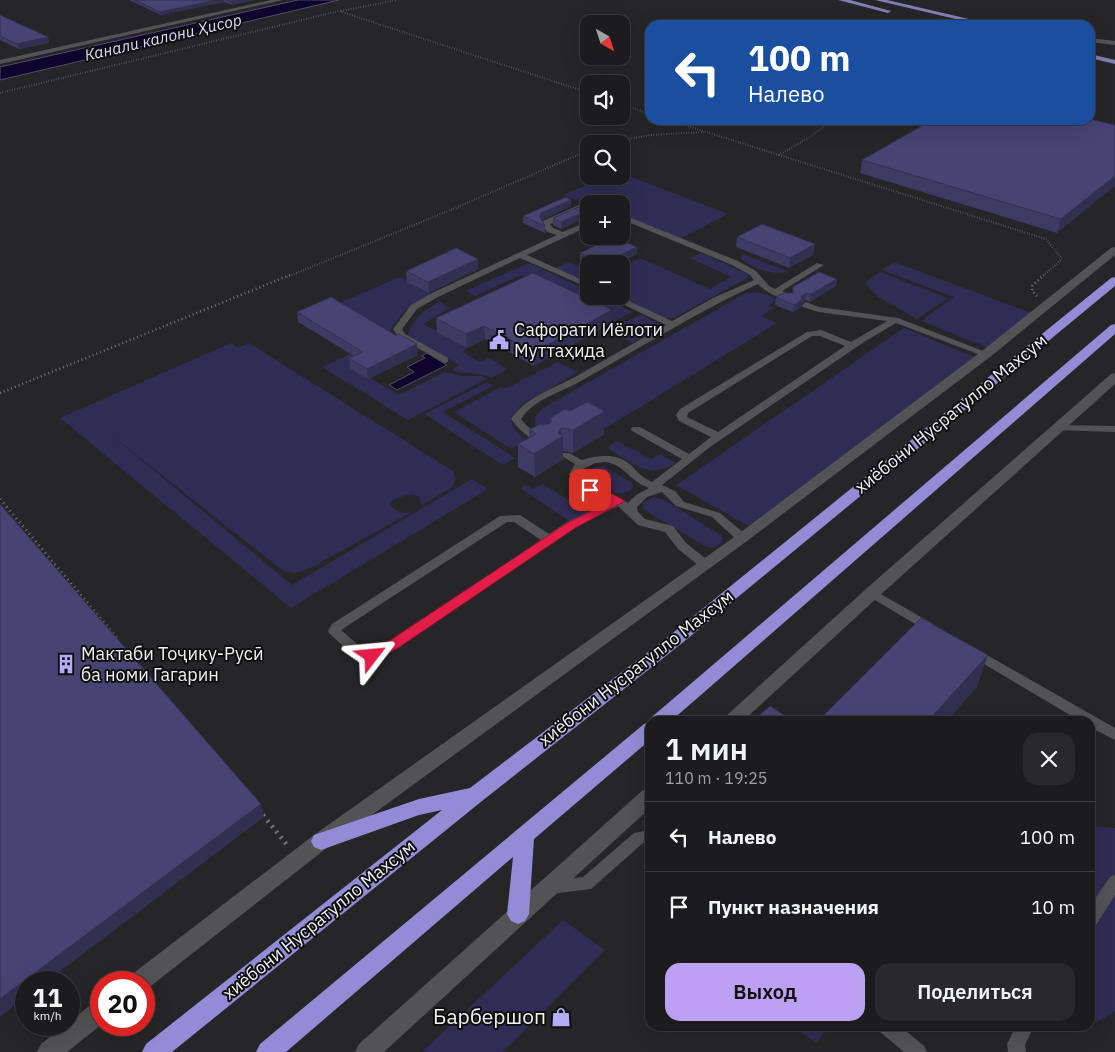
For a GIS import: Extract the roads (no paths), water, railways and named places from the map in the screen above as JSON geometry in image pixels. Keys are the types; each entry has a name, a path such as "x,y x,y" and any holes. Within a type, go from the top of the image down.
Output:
{"highway":[{"name":"хиёбони Нусратулло Махсум","path":"154,1052 475,795 675,640 1115,280"},
{"path":"665,716 1115,328"},
{"path":"268,1052 645,733"},
{"path":"321,841 419,807 475,795"},
{"path":"518,914 525,833"}],"main road":[{"path":"841,0 931,20"},
{"path":"878,0 968,20"},
{"path":"892,11 904,6"},
{"path":"1095,48 1107,51"},
{"path":"1095,57 1115,62"}],"street":[{"path":"0,62 280,0"},
{"path":"153,971 321,841 706,565 986,354 1115,250"},
{"path":"737,716 872,593 1115,378"},
{"path":"376,1047 518,914 550,888 645,801"},
{"path":"49,1052 90,1020"}],"lane":[{"path":"1095,41 1115,43"},
{"path":"564,235 550,230 546,223 580,208"},
{"path":"630,220 735,263 753,273 766,288 788,297"},
{"path":"445,360 402,336 397,329 414,307 435,295 580,227"},
{"path":"520,255 580,282"},
{"path":"774,292 820,265"},
{"path":"545,443 523,428 516,419 522,410 536,400 741,287 758,281"},
{"path":"806,304 831,311 895,320 986,354"},
{"path":"630,305 673,325"},
{"path":"654,486 718,436 852,346 895,320"},
{"path":"718,436 683,419 681,415 684,411 810,334 821,333 852,346"},
{"path":"1057,428 1115,429"},
{"path":"636,429 689,458"},
{"path":"565,455 582,464"},
{"path":"706,565 682,546 669,529 656,524 642,522 616,500 604,493 590,490 577,482 574,474 576,468 582,464 605,459 616,461 625,465 631,475 640,480 673,492 680,504 716,516 742,538"},
{"path":"550,540 516,518 504,519 336,627 334,631 362,656 379,654 550,540 571,526 616,500 634,494 641,488 640,480"},
{"path":"632,515 631,507 637,499 658,489 668,490"},
{"path":"872,593 939,632"},
{"path":"964,647 1082,716"},
{"path":"1095,723 1115,735"},
{"path":"550,888 586,884 639,837 645,836"},
{"path":"1095,912 1115,882"},
{"path":"892,1031 918,1052"},
{"path":"1017,1052 1016,1044 1023,1031"}],"water":[{"name":"Канали калони Ҳисор","path":"298,0 339,0 0,80 0,67"},
{"path":"427,353 447,365 397,390 389,385 414,372 407,367 425,358 422,356"}],"place":[{"name":"Сафорати Иёлоти Муттаҳида","path":"499,340"},
{"name":"Мактаби Тоҷику-Русӣ ба номи Гагарин","path":"66,664"},
{"name":"Барбершоп","path":"561,1017"}]}
